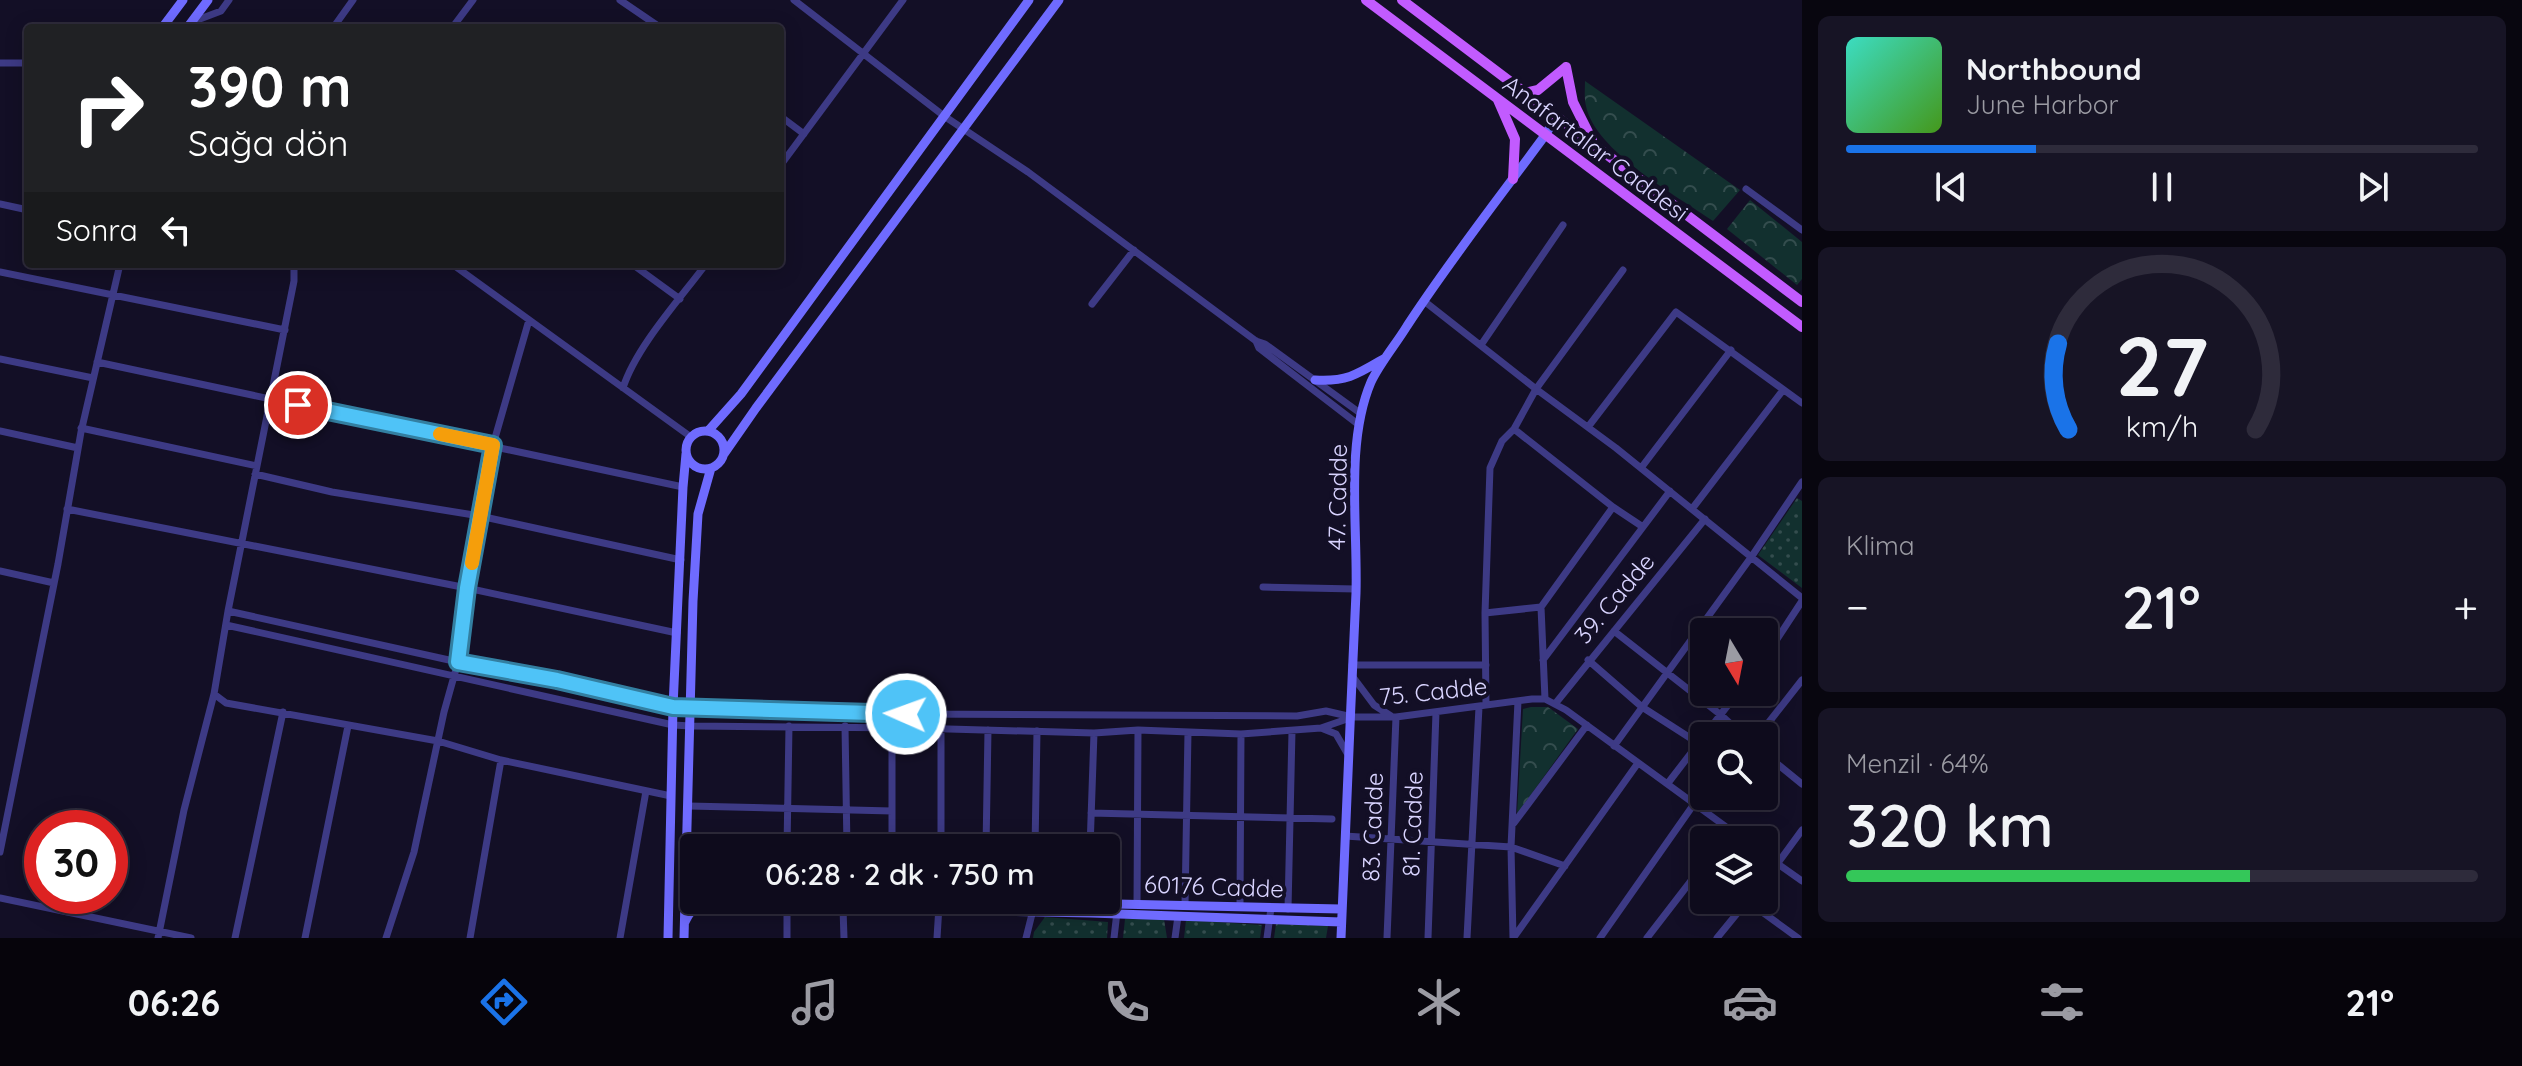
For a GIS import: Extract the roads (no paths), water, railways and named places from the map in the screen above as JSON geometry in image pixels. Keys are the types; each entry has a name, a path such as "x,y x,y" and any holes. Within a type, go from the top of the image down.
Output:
{"main road":[{"path":"165,24 183,0"},
{"path":"191,24 208,0"},
{"path":"708,431 741,394 1029,0"},
{"path":"686,454 698,468 711,468 722,460 756,408 1059,0"},
{"name":"Anafartalar Caddesi","path":"1366,0 1802,327"},
{"name":"Anafartalar Caddesi","path":"1402,0 1802,302"},
{"path":"1524,93 1538,90 1566,67 1573,102 1593,143"},
{"path":"1497,98 1515,139 1513,179"},
{"name":"47. Cadde","path":"1341,938 1352,717 1356,458 1360,413 1372,380 1424,301 1556,116"},
{"path":"1315,380 1336,381 1357,375 1388,356"},
{"path":"668,938 673,707 687,442 696,433 714,432 723,441 724,454"},
{"path":"689,834 693,601 698,514 711,468"},
{"name":"60176 Cadde","path":"1120,907 1137,904 1240,907 1271,914 1288,909 1341,909"},
{"path":"1120,908 1178,916 1271,914 1341,922"},
{"path":"684,938 686,914"},
{"path":"685,922 688,914"}],"street":[{"path":"192,24 221,11 229,0"},
{"path":"336,24 353,0"},
{"path":"455,24 473,0"},
{"path":"620,0 648,24"},
{"path":"794,0 963,130 1028,172 1256,341 1265,344 1360,413"},
{"path":"784,161 903,0"},
{"path":"0,63 24,63"},
{"path":"784,119 804,134"},
{"path":"1746,189 1802,230"},
{"path":"0,204 24,209"},
{"path":"1481,345 1563,225"},
{"path":"1092,304 1134,250"},
{"path":"0,852 54,583 81,428 119,268"},
{"path":"159,935 184,810 214,694 285,330 294,268"},
{"path":"464,268 529,320 691,437"},
{"path":"637,268 680,299"},
{"path":"623,388 643,349 703,268"},
{"path":"1467,938 1486,665 1490,468 1502,441 1514,429 1536,389 1623,270"},
{"path":"0,272 285,330"},
{"path":"1424,301 1641,468 1802,600 1778,637"},
{"path":"1588,427 1676,312 1802,403"},
{"path":"386,938 414,852 458,662 467,588 493,445 529,320"},
{"path":"1256,341 1259,348 1359,425"},
{"path":"1641,468 1731,350"},
{"path":"0,359 93,378"},
{"path":"97,362 683,487"},
{"path":"1692,509 1783,390"},
{"path":"81,428 256,470 332,492 480,516 681,560"},
{"path":"1514,429 1643,527"},
{"path":"0,431 78,448"},
{"path":"1614,746 1801,486"},
{"path":"1543,660 1670,491"},
{"path":"1613,507 1541,607 1545,699 1587,725 1690,801"},
{"path":"67,509 677,633"},
{"name":"39. Cadde","path":"1555,704 1705,519"},
{"path":"0,571 54,583"},
{"path":"1263,587 1356,589"},
{"path":"1485,613 1541,607"},
{"path":"228,611 673,707 987,715 1297,716 1326,711 1352,717"},
{"path":"226,625 673,725 1241,734 1321,728 1352,717"},
{"path":"1614,631 1729,722"},
{"path":"1588,660 1642,707 1690,738"},
{"path":"1352,670 1486,665"},
{"path":"1352,670 1374,705 1394,717"},
{"path":"1769,722 1802,680"},
{"path":"214,694 226,703 438,741 501,760 671,796"},
{"name":"75. Cadde","path":"1352,717 1394,717 1545,699"},
{"path":"1515,936 1511,847 1518,701"},
{"path":"1715,722 1728,706"},
{"path":"235,938 283,712"},
{"name":"81. Cadde","path":"1428,938 1436,712"},
{"name":"83. Cadde","path":"1387,938 1394,717"},
{"path":"1513,823 1587,725"},
{"path":"305,938 348,726"},
{"path":"788,834 789,726"},
{"path":"845,726 847,834"},
{"path":"892,728 892,834"},
{"path":"1321,728 1336,734 1348,754"},
{"path":"941,729 941,834"},
{"path":"986,834 988,730"},
{"path":"1137,904 1138,730"},
{"path":"1035,834 1037,731"},
{"path":"1288,909 1292,731"},
{"path":"1185,905 1188,732"},
{"path":"1090,834 1094,733"},
{"path":"1240,907 1241,734"},
{"path":"1668,783 1690,754"},
{"path":"470,938 501,760"},
{"path":"1515,936 1638,763"},
{"path":"1778,764 1802,784"},
{"path":"620,938 646,791"},
{"path":"689,806 892,811"},
{"path":"1600,938 1690,810"},
{"path":"1702,810 1725,826"},
{"path":"1091,813 1332,819"},
{"path":"1802,830 1779,864 1802,881"},
{"path":"1345,836 1511,847 1565,866"},
{"path":"1647,938 1690,882"},
{"path":"0,898 159,935 191,938"},
{"path":"787,938 788,914"},
{"path":"844,938 845,914"},
{"path":"937,938 939,914"},
{"path":"1026,938 1031,914"},
{"path":"1114,938 1116,914"},
{"path":"1267,938 1271,914"},
{"path":"1720,937 1738,914"},
{"path":"1766,914 1798,938"},
{"path":"1175,938 1178,916"},
{"path":"1515,936 1528,938"}]}
